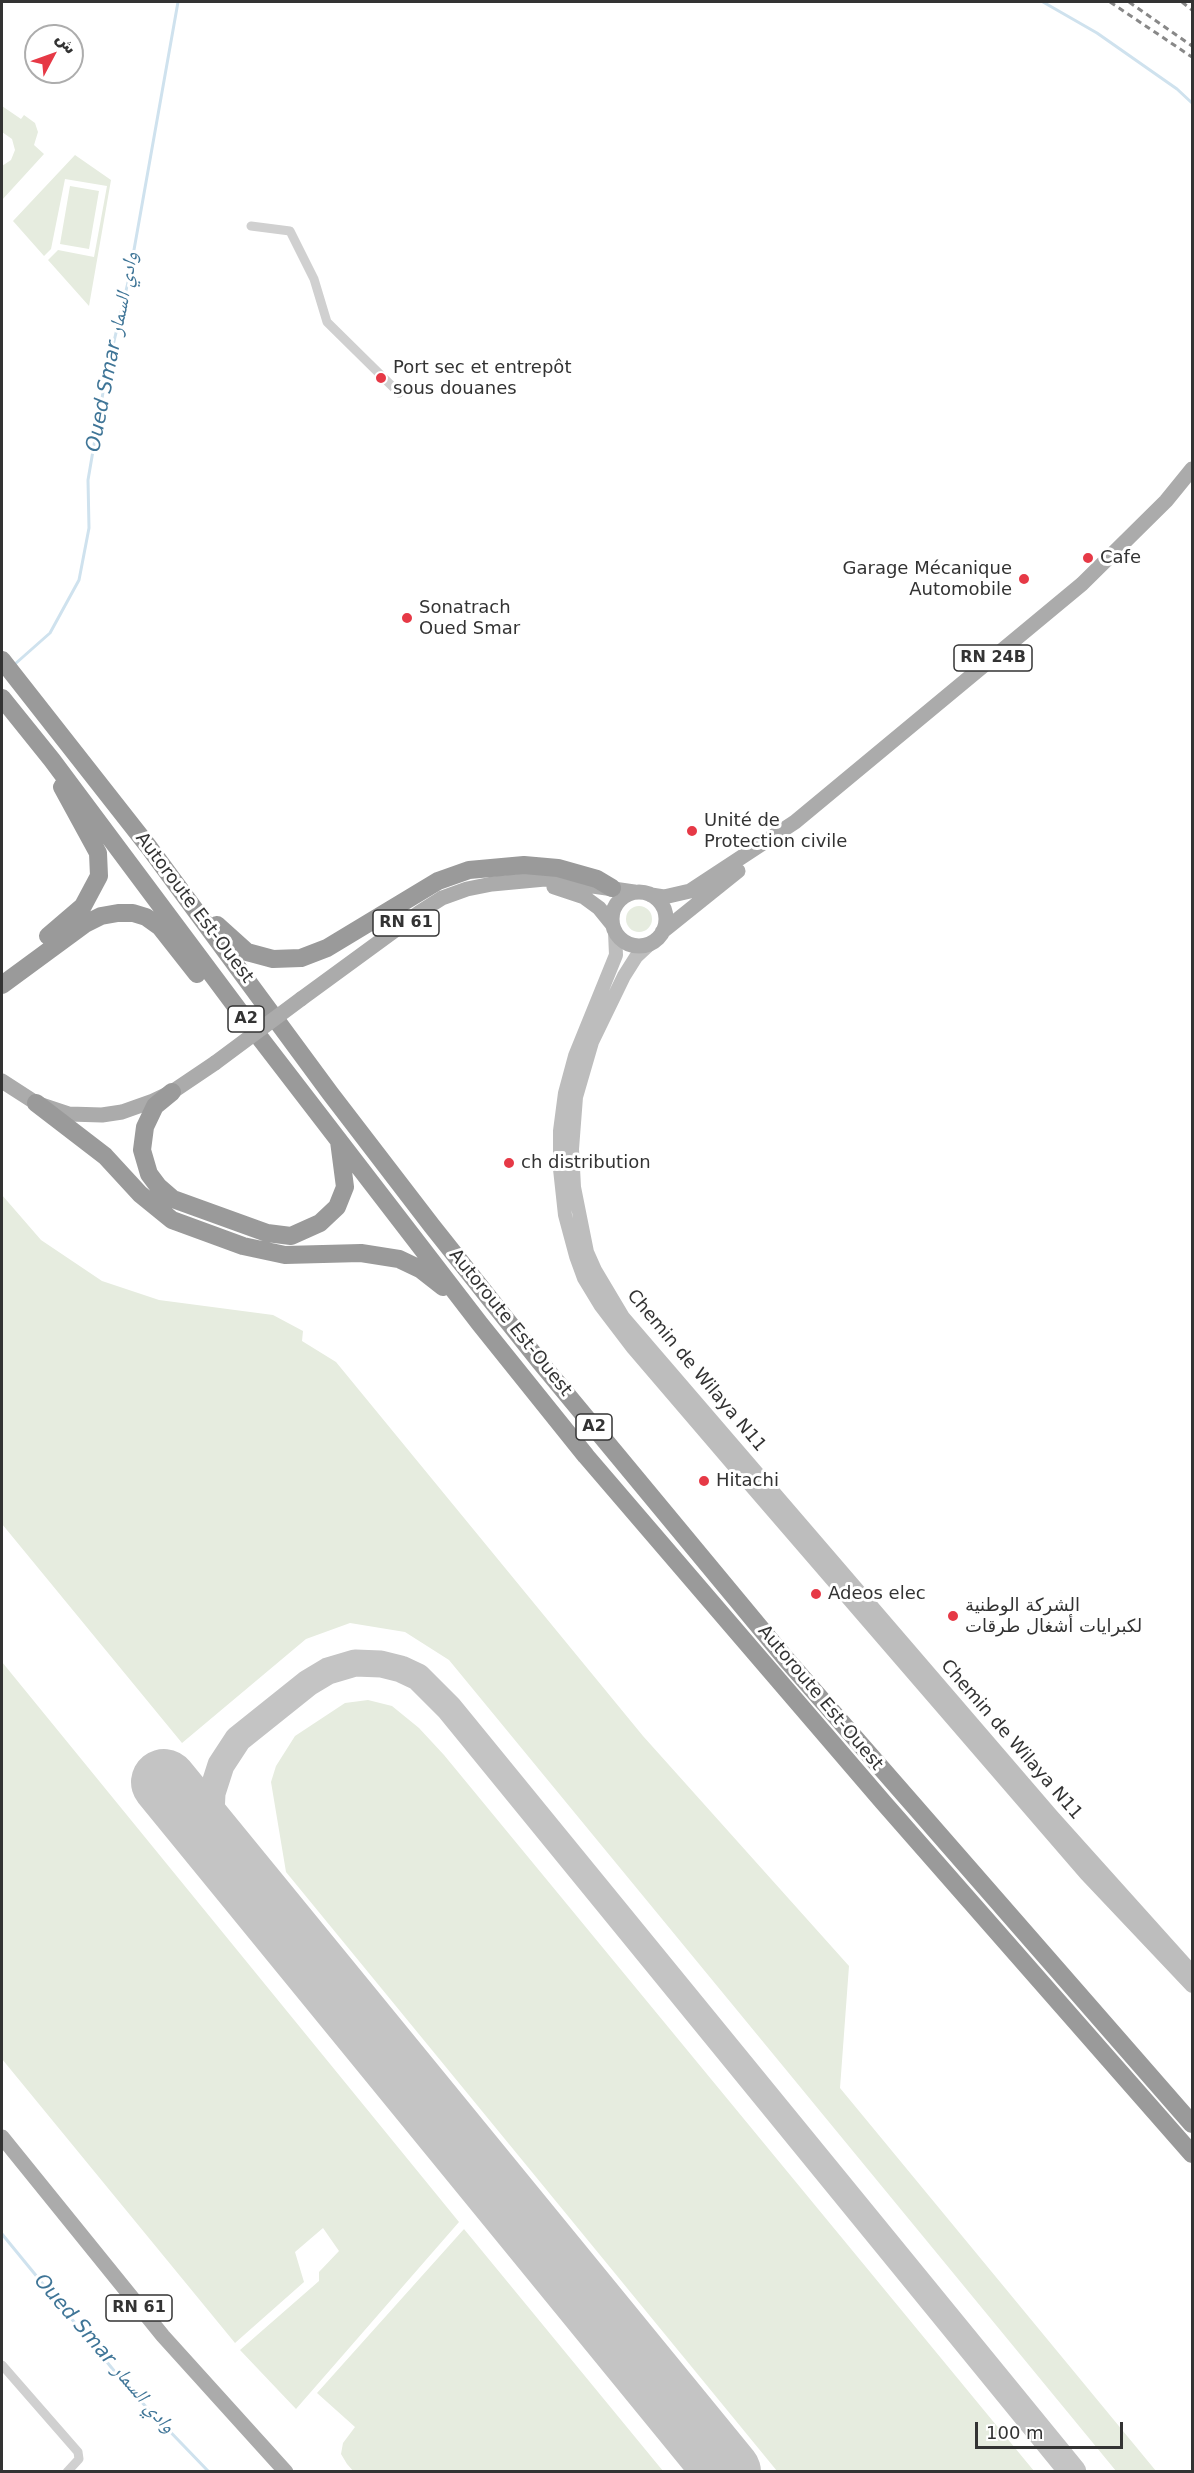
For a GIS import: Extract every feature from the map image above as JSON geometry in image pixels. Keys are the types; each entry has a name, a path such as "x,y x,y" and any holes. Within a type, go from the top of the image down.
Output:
{"highway":[{"name":"Autoroute Est-Ouest","path":"2,660 148,846 330,1093 540,1362 786,1659 1192,2124"},
{"name":"Autoroute Est-Ouest","path":"2,698 52,760 240,1012 480,1324 586,1456 779,1683 1192,2154"},
{"path":"2,970 75,915 90,897 99,876 98,853 68,800 52,760"},
{"path":"148,846 226,935 247,952 273,958 301,958 327,948 438,881 469,870 524,865 558,868 597,879 612,888"},
{"path":"2,985 85,924 101,916 133,913 146,917 160,927 201,979 240,1012"},
{"path":"172,1092 155,1106 145,1127 142,1150 149,1174 158,1186 173,1199 267,1233 291,1236 320,1223 337,1207 345,1187 339,1140"},
{"path":"36,1103 105,1156 147,1200 172,1220 243,1246 285,1256 361,1253 399,1259 420,1269 450,1293 480,1324"}],"main road":[{"name":"RN 24B","path":"781,833 1082,584 1167,501 1192,469"},
{"path":"781,833 690,891 670,896 634,892 619,900 614,907 616,955 575,1056 562,1112 560,1150 562,1189 576,1256 584,1278 601,1306 633,1348 1071,1857 1192,1986"},
{"path":"614,928 627,943 643,945 651,943 751,861 781,833"},
{"name":"RN 61","path":"525,880 584,897 599,908 614,928"},
{"name":"RN 61","path":"2,1081 36,1103 69,1114 102,1115 122,1112 172,1092 442,898 467,889 525,880 561,880 634,892"},
{"path":"651,895 663,907 666,916 662,932"},
{"name":"Chemin de Wilaya N11","path":"651,943 636,957 619,985 592,1042 576,1097 572,1149 574,1187 588,1252 595,1270 623,1317 1052,1816 1192,1972"},
{"name":"RN 61","path":"2,2137 163,2336 286,2472"}],"street":[{"path":"251,226 290,231 315,279 327,322 399,393"},
{"path":"2,2366 78,2452 79,2459 67,2472"}],"shaded area":[{"path":"2,106 21,119 24,115 35,123 38,132 34,145 44,154 2,200 2,166 11,160 15,150 12,139 2,132"},
{"path":"75,155 111,180 89,306 48,260 58,250 94,257 107,186 65,179 51,249 44,256 13,221"},
{"path":"70,186 99,191 89,249 60,244"},
{"path":"639,906 648,910 652,919 648,928 639,932 630,928 626,919 630,910"},
{"path":"2,1195 41,1240 102,1281 159,1300 273,1315 303,1331 302,1341 336,1362 643,1736 849,1966 840,2088 1156,2471 1116,2471 449,1660 405,1632 350,1623 306,1639 182,1743 2,1524"},
{"path":"2,1662 459,2222 296,2409 240,2350 319,2281 319,2272 339,2251 323,2228 295,2252 304,2282 235,2343 2,2059"},
{"path":"368,1700 392,1706 419,1728 444,1755 1034,2471 777,2471 286,1872 271,1782 276,1766 295,1736 345,1703"},
{"path":"464,2229 663,2471 354,2472 347,2464 341,2454 343,2443 355,2427 317,2393"}],"waterway":[{"name":"Oued Smar وادي السمار","path":"15,664 50,633 79,580 89,528 88,480 106,375 129,278 178,2"},
{"path":"1043,2 1097,33 1177,89 1192,103"},
{"name":"Oued Smar وادي السمار","path":"2,2234 129,2389 209,2472"}],"taxiway":[{"path":"228,1861 215,1836 211,1815 212,1793 221,1765 238,1739 308,1683 328,1671 355,1663 381,1664 401,1669 418,1677 449,1708 1073,2472"}],"runway":[{"path":"164,1782 728,2472"}],"railway":[{"path":"1110,2 1192,57"},
{"path":"1129,2 1192,46"},
{"path":"1182,2 1192,10"}],"place":[{"name":"Port sec et entrepôt sous douanes","path":"381,378"},
{"name":"Cafe","path":"1088,558"},
{"name":"Garage Mécanique Automobile","path":"1024,579"},
{"name":"Sonatrach Oued Smar","path":"407,618"},
{"name":"Unité de Protection civile","path":"692,831"},
{"name":"ch distribution","path":"509,1163"},
{"name":"Hitachi","path":"704,1481"},
{"name":"Adeos elec","path":"816,1594"},
{"name":"الشركة الوطنية لكبرايات أشغال طرقات","path":"953,1616"}]}
